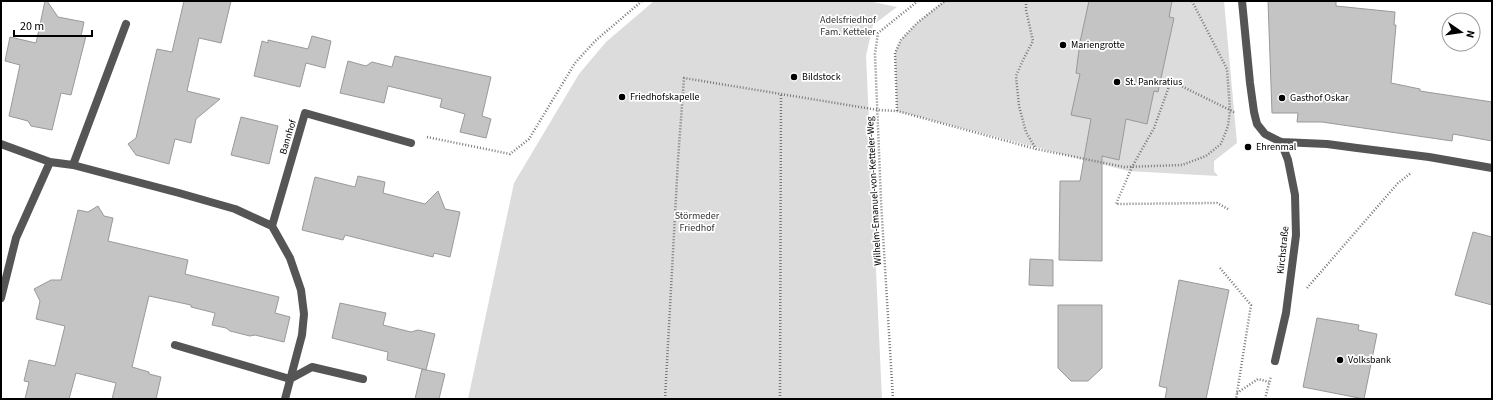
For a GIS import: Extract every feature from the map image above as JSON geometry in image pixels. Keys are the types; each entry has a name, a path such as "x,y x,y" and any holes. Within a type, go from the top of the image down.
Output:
{"street":[{"path":"1242,1 1254,112 1257,124 1265,134 1281,142 1327,144 1429,157 1492,168"},
{"path":"73,165 126,24"},
{"name":"Bannhof","path":"272,226 306,113 411,144"},
{"name":"Kirchstraße","path":"1275,361 1286,313 1296,235 1295,195 1288,160 1281,142"},
{"path":"1,144 50,162 73,165 235,209 272,226 290,258 301,290 304,314 302,335 285,399"},
{"path":"1,298 16,238 50,162"},
{"path":"175,345 290,378 312,367 363,379"}],"path":[{"path":"411,144 422,136 510,154 529,139 575,63 595,40 642,1"},
{"name":"Wilhelm-Emanuel-von-Ketteler-Weg","path":"893,399 875,54 878,33 918,1"},
{"path":"897,111 895,53 901,40 917,23 945,1"},
{"path":"1026,1 1026,10 1033,41 1016,76 1019,106 1026,132 1036,150"},
{"path":"665,399 684,78 878,110 897,111 1036,150 1124,167 1182,165 1206,156 1221,144 1228,126 1230,110 1227,69 1192,1"},
{"path":"1228,209 1217,203 1116,204 1132,167 1154,128 1172,81 1234,112 1254,112"},
{"path":"779,399 781,94"},
{"path":"1306,290 1398,183 1429,157"},
{"path":"1220,268 1251,305 1236,399"},
{"path":"1265,399 1275,361"},
{"path":"1237,393 1258,379 1269,382"}],"green space":[{"name":"Störmeder Friedhof","path":"654,1 868,1 897,7 873,25 866,56 882,399 468,399 514,183 579,74 606,42"},
{"path":"944,1 1224,1 1237,143 1214,161 1214,171 1218,176 1128,171 897,111 895,53 901,40 917,23"}],"building":[{"path":"45,1 47,1 58,17 84,22 81,36 86,36 71,95 61,93 52,130 31,126 28,121 9,116 20,65 5,61 10,37 36,43"},
{"path":"184,1 231,1 221,43 199,38 187,91 220,99 196,119 191,143 175,139 169,164 136,155 128,144 136,138 157,49 172,52"},
{"name":"St. Pankratius","path":"1089,1 1172,1 1169,17 1174,18 1158,92 1154,91 1147,124 1126,119 1119,160 1102,156 1102,261 1059,260 1060,181 1080,181 1091,119 1071,115 1080,74 1076,73 1080,42"},
{"path":"1268,1 1336,1 1336,6 1395,12 1394,25 1396,25 1391,83 1420,89 1420,91 1492,102 1492,141 1453,134 1452,141 1322,122 1297,122 1298,113 1272,113"},
{"path":"312,36 331,41 325,68 306,63 300,87 254,76 262,41 268,43 268,40 308,49"},
{"path":"395,56 491,77 482,116 491,119 486,138 460,132 465,114 440,107 442,99 388,86 384,103 340,93 348,61 366,66 372,62 392,67"},
{"path":"241,117 278,126 269,164 231,155"},
{"path":"358,176 385,182 383,193 425,204 438,191 445,209 460,212 450,257 434,253 433,257 345,235 343,240 302,230 315,177 355,187"},
{"path":"98,206 104,216 113,218 108,241 188,260 185,274 279,297 275,313 290,317 284,342 255,335 250,336 212,325 215,313 191,307 191,305 149,296 132,367 161,377 156,399 112,399 116,383 76,373 69,399 25,399 29,382 24,381 29,360 55,366 65,326 36,319 40,301 34,289 51,280 61,280 78,210 88,212"},
{"path":"1473,232 1492,237 1492,305 1455,295"},
{"path":"1030,259 1053,260 1053,286 1029,285"},
{"path":"1179,280 1229,290 1206,399 1165,399 1167,388 1159,386"},
{"path":"340,303 386,313 383,325 411,332 418,330 435,334 426,370 387,360 388,352 332,338"},
{"path":"1058,305 1102,305 1102,368 1088,381 1071,381 1058,368"},
{"name":"Volksbank","path":"1317,318 1359,325 1358,330 1377,334 1364,399 1303,387"},
{"path":"422,369 445,374 439,399 415,399"}],"place":[{"name":"Mariengrotte","path":"1063,45"},
{"name":"Bildstock","path":"794,77"},
{"name":"St. Pankratius","path":"1117,82"},
{"name":"Friedhofskapelle","path":"622,97"},
{"name":"Gasthof Oskar","path":"1282,98"},
{"name":"Ehrenmal","path":"1248,147"},
{"name":"Volksbank","path":"1340,360"}],"park label":[{"name":"Adelsfriedhof Fam. Ketteler","path":"848,26"}]}
